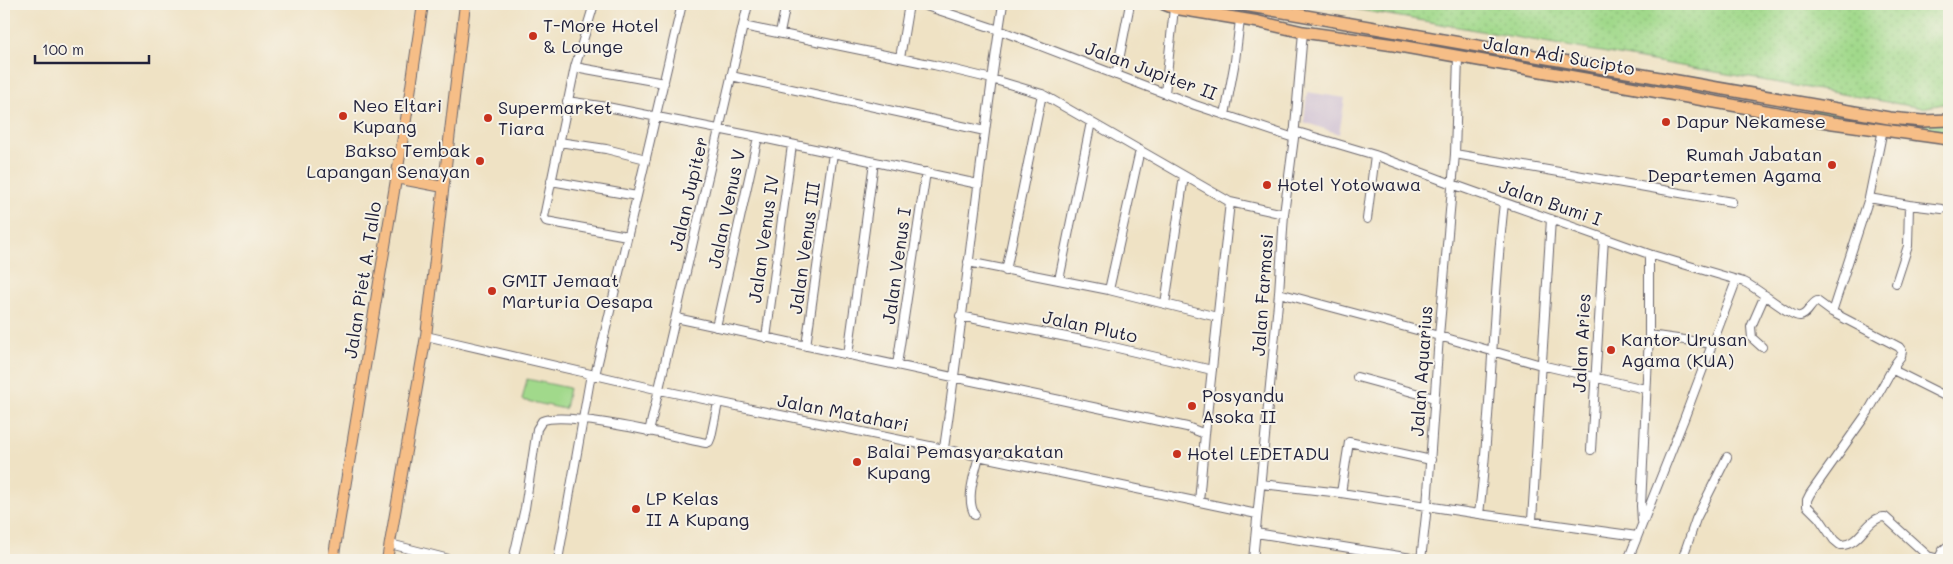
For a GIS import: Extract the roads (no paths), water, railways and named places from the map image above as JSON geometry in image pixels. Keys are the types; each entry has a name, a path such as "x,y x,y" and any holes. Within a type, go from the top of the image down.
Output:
{"highway":[{"name":"Jalan Adi Sucipto","path":"1238,4 1889,118 1923,121 1949,120"},
{"name":"Jalan Adi Sucipto","path":"1169,6 1303,32 1814,119 1949,139"},
{"path":"1658,91 1659,79"}],"main road":[{"name":"Jalan Piet A. Tallo","path":"333,560 423,4"},
{"path":"387,560 426,336 465,4"},
{"path":"396,178 443,187"}],"street":[{"path":"594,4 567,101 544,217 546,221 627,236"},
{"path":"558,560 582,419 682,4"},
{"name":"Jalan Jupiter","path":"650,432 748,4"},
{"path":"780,33 786,4"},
{"path":"900,58 909,4"},
{"name":"Jalan Jupiter II","path":"920,4 999,30 1225,115 1294,135"},
{"path":"944,448 954,378 960,316 1003,4"},
{"path":"1116,75 1130,4"},
{"path":"1164,93 1169,6"},
{"path":"1225,115 1235,62 1240,20"},
{"path":"743,26 900,58 992,79 1042,94 1230,202 1284,214"},
{"name":"Jalan Farmasi","path":"1253,560 1256,514 1262,484 1284,214 1294,135 1303,32"},
{"name":"Jalan Aquarius","path":"1421,560 1428,506 1434,398 1455,154 1458,57"},
{"path":"575,67 664,83"},
{"path":"731,76 985,131"},
{"path":"1006,270 1042,94"},
{"name":"Jalan Venus V","path":"567,101 607,107 758,137 716,327"},
{"path":"1059,280 1091,122"},
{"path":"1883,129 1869,198 1832,312 1899,347 1902,350 1901,356 1868,412 1807,500 1808,506 1840,545 1850,544 1878,518 1885,517 1928,556 1939,560 1943,550 1949,545"},
{"name":"Jalan Bumi I","path":"1294,135 1375,154 1452,184 1604,238 1750,285 1790,313 1801,316 1813,302 1817,301 1832,312"},
{"path":"758,137 978,184"},
{"path":"559,142 606,149 646,159"},
{"name":"Jalan Venus IV","path":"766,338 792,145"},
{"path":"1109,290 1140,150"},
{"name":"Jalan Venus III","path":"806,346 833,153"},
{"path":"1367,219 1375,154"},
{"path":"1455,154 1732,202"},
{"path":"848,355 874,162"},
{"name":"Jalan Venus I","path":"897,365 926,172"},
{"path":"1165,304 1184,176"},
{"path":"551,181 637,196"},
{"path":"1869,198 1942,210"},
{"path":"1199,502 1230,202"},
{"path":"1479,514 1493,352 1498,255 1504,203"},
{"path":"1896,283 1908,246 1909,205"},
{"path":"1532,520 1552,218"},
{"name":"Jalan Aries","path":"1591,450 1604,238"},
{"path":"1642,522 1650,254"},
{"path":"968,262 1109,290 1217,317"},
{"path":"1628,560 1736,281"},
{"path":"1279,293 1541,365 1645,389"},
{"path":"1762,347 1752,338 1750,333 1766,295"},
{"name":"Jalan Pluto","path":"960,316 1092,342 1212,370"},
{"path":"676,318 1177,425 1205,434"},
{"path":"1649,335 1713,344"},
{"name":"Jalan Matahari","path":"426,336 718,403 944,448 1256,514"},
{"path":"1894,366 1895,371 1949,398"},
{"path":"1357,377 1434,398"},
{"path":"513,560 525,508 537,429 542,421 556,418 582,419 709,442 718,403"},
{"path":"1341,493 1349,442 1431,460"},
{"path":"975,514 971,506 971,494 979,456"},
{"path":"1682,560 1696,519 1728,456"},
{"path":"1262,484 1341,493 1638,536"},
{"path":"1256,533 1425,560"},
{"path":"390,544 453,560"}],"place":[{"name":"T-More Hotel & Lounge","path":"533,36"},
{"name":"Neo Eltari Kupang","path":"343,116"},
{"name":"Supermarket Tiara","path":"488,118"},
{"name":"Dapur Nekamese","path":"1666,122"},
{"name":"Bakso Tembak Lapangan Senayan","path":"480,161"},
{"name":"Rumah Jabatan Departemen Agama","path":"1832,165"},
{"name":"Hotel Yotowawa","path":"1267,185"},
{"name":"GMIT Jemaat Marturia Oesapa","path":"492,291"},
{"name":"Kantor Urusan Agama (KUA)","path":"1611,350"},
{"name":"Posyandu Asoka II","path":"1192,406"},
{"name":"Hotel LEDETADU","path":"1177,454"},
{"name":"Balai Pemasyarakatan Kupang","path":"857,462"},
{"name":"LP Kelas II A Kupang","path":"636,509"}]}
